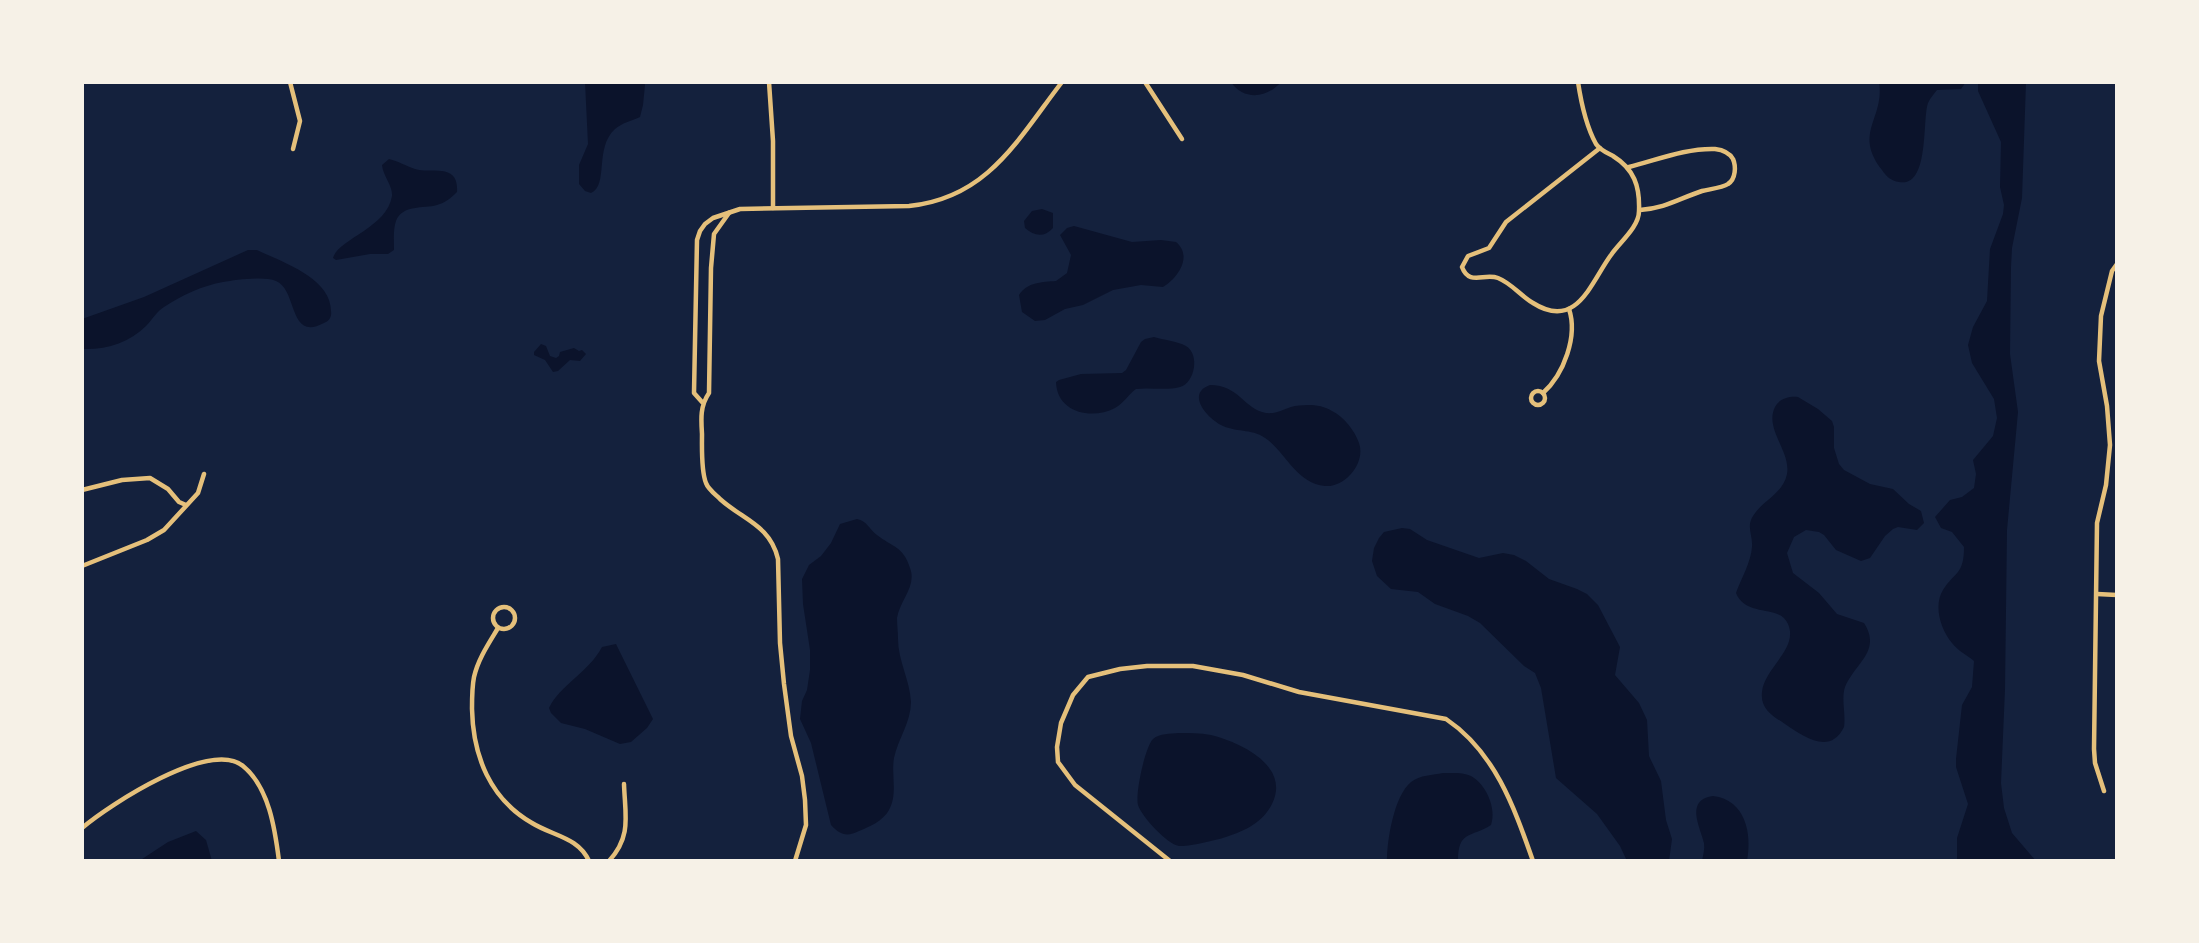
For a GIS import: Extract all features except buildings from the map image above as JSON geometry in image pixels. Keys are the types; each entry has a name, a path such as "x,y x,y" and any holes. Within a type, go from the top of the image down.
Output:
{"street":[{"path":"290,82 300,121 293,149"},
{"path":"769,82 773,141 773,208"},
{"path":"702,402 694,393 697,240 705,223 740,209 909,206 944,200 970,187 992,170 1062,82"},
{"path":"1145,82 1182,139"},
{"path":"1578,82 1590,130 1600,148 1629,167 1636,183 1639,211 1636,222 1608,258 1590,289 1579,303 1569,309 1562,311 1544,308 1533,304 1501,279 1475,279 1464,273 1462,267 1468,256 1489,248 1506,222 1600,148"},
{"path":"1629,167 1678,154 1717,149 1731,156 1736,168 1728,184 1699,192 1664,207 1639,211"},
{"path":"729,213 714,234 709,393 702,402 702,445 706,484 726,505 762,529 774,546 778,559 784,684 791,736 802,776 805,800 806,825 794,861"},
{"path":"2104,790 2095,763 2094,749 2097,523 2106,485 2110,445 2099,361 2101,316 2112,271 2117,264"},
{"path":"1543,393 1553,384 1571,345 1573,326 1569,309"},
{"path":"82,566 147,540 164,530 201,488 204,474"},
{"path":"82,490 122,480 150,478 168,489 179,502 187,505"},
{"path":"2098,594 2117,595"},
{"path":"498,609 509,609 515,618 512,625 506,629 498,628 493,622 493,615 498,609"},
{"path":"498,628 476,669 472,689 472,727 481,765 488,779 508,804 533,824 572,840 582,848 589,861"},
{"path":"1170,861 1071,781 1058,762 1056,754 1061,723 1073,695 1088,677 1147,666 1220,669 1299,692 1446,719 1461,729 1481,749 1505,788 1533,861"},
{"path":"82,828 102,811 152,782 176,771 215,760 229,760 242,765 260,785 269,811 279,861"},
{"path":"609,861 626,834 624,784"}],"water":[{"path":"585,82 644,82 645,85 640,117 618,127 609,137 599,182 591,193 579,184 579,165 588,144"},
{"path":"1231,82 1281,82 1262,94 1249,95"},
{"path":"1879,82 1966,82 1961,89 1937,90 1930,99 1920,164 1916,175 1909,181 1899,182 1887,176 1874,157 1870,145 1880,95"},
{"path":"1978,82 2026,82 2022,198 2011,267 2010,354 2018,412 2007,530 2001,783 2004,808 2012,833 2036,861 1957,861 1957,838 1968,804 1956,759 1962,705 1972,687 1974,661 1952,643 1940,618 1940,596 1961,568 1964,547 1952,532 1941,528 1935,517 1950,500 1962,497 1974,488 1976,474 1973,460 1993,436 1997,418 1994,399 1972,363 1968,345 1973,327 1987,301 1990,249 2004,205 2000,187 2001,142 1978,91"},
{"path":"389,159 415,169 449,173 454,176 457,192 440,204 403,212 394,228 394,250 388,254 336,260 333,258 337,251 372,225 388,207 392,192 382,165"},
{"path":"1042,209 1053,213 1053,228 1043,235 1032,233 1025,228 1024,221 1032,211"},
{"path":"1074,226 1132,242 1176,242 1183,254 1182,266 1174,278 1163,287 1141,285 1113,290 1083,305 1065,309 1045,320 1035,321 1022,312 1019,295 1031,285 1056,281 1067,273 1071,255 1060,235 1067,228"},
{"path":"248,250 257,250 279,260 314,280 329,299 329,320 313,327 304,326 288,294 276,281 235,280 208,286 177,299 161,309 146,326 125,341 108,347 82,349 82,319 144,297"},
{"path":"1154,337 1182,344 1190,350 1194,368 1185,384 1169,389 1136,389 1121,404 1106,412 1077,411 1062,401 1056,382 1081,374 1122,373 1141,342"},
{"path":"541,344 546,346 550,356 556,358 560,352 574,348 586,354 580,361 570,360 553,372 545,360 534,355"},
{"path":"1210,385 1228,389 1258,411 1266,413 1307,405 1332,411 1345,421 1357,438 1360,451 1357,466 1346,479 1332,486 1307,480 1262,436 1223,426 1211,418 1199,400 1199,394"},
{"path":"1798,397 1832,421 1834,448 1844,470 1870,484 1893,489 1921,511 1924,523 1917,530 1898,527 1893,529 1870,558 1861,561 1836,550 1819,532 1806,530 1794,537 1787,553 1793,573 1819,593 1837,614 1864,623 1869,633 1869,649 1845,687 1844,727 1838,736 1824,742 1800,734 1765,707 1762,698 1764,683 1789,642 1788,624 1778,614 1747,606 1736,593 1751,553 1751,520 1757,510 1781,487 1787,474 1785,457 1773,424 1775,407 1785,399"},
{"path":"857,519 900,551 910,568 910,587 897,618 899,647 911,702 909,717 894,758 892,804 876,823 847,834 837,831 831,825 811,743 800,719 810,670 802,579 809,565 821,556 831,543 840,524"},
{"path":"1410,529 1427,540 1479,558 1503,553 1514,555 1549,579 1587,594 1598,605 1620,647 1615,675 1639,703 1647,720 1649,756 1661,781 1666,820 1672,839 1669,861 1627,861 1620,846 1597,814 1556,778 1541,688 1535,673 1524,666 1480,623 1435,604 1418,592 1391,589 1377,576 1372,561 1379,538 1384,532"},
{"path":"616,644 653,719 631,742 620,744 585,729 561,723 549,708 560,692 590,664 602,647"},
{"path":"1179,733 1207,734 1223,738 1260,758 1275,778 1276,790 1272,804 1264,816 1247,829 1233,835 1189,845 1174,844 1156,829 1138,805 1141,771 1153,739"},
{"path":"1443,773 1468,775 1481,785 1486,791 1493,812 1491,825 1463,839 1458,861 1387,861 1393,819 1405,789 1418,778"},
{"path":"1713,796 1733,804 1740,811 1747,830 1747,861 1702,861 1704,845 1697,809 1699,803"},
{"path":"196,831 206,840 212,861 139,861 168,842"}]}
